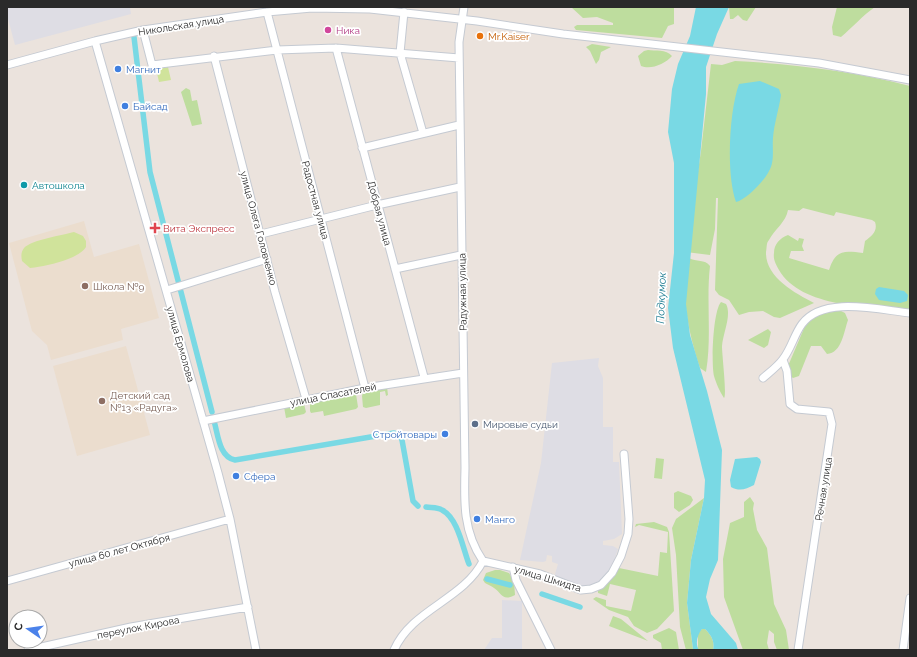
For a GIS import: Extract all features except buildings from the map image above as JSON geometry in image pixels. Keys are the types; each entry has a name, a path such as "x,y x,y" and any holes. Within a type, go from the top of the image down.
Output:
{"street":[{"name":"Радужная улица","path":"464,7 459,58 464,373 464,512 469,532 483,561"},
{"name":"Никольская улица","path":"7,65 131,32 267,12 312,8 370,9 404,12 563,34 819,63 910,80"},
{"name":"Радостная улица","path":"267,12 365,388"},
{"path":"404,12 400,53 423,133"},
{"path":"143,30 152,66 214,56 277,50 336,48 459,58"},
{"name":"улица Ермолова","path":"95,41 166,290 206,420 230,519 256,650"},
{"name":"Добрая улица","path":"336,48 424,377"},
{"name":"улица Олега Головченко","path":"214,56 267,259 306,399"},
{"path":"362,148 460,125"},
{"path":"261,234 377,205 460,187"},
{"path":"395,269 461,255"},
{"path":"166,290 267,259"},
{"path":"763,378 783,360 801,325 808,317 818,311 829,308 849,307 910,313"},
{"name":"Речная улица","path":"783,360 790,404 797,409 829,412 832,424 798,650"},
{"name":"улица Спасателей","path":"206,420 306,399 424,377 464,373"},
{"name":"улица Шмидта","path":"483,561 540,574 581,590 591,590 601,585 612,573 621,556 628,534 629,520 624,454"},
{"name":"улица 60 лет Октября","path":"7,581 230,519"},
{"path":"394,650 404,632 417,620 469,582 483,561"},
{"path":"513,567 516,580 551,650"},
{"path":"903,650 910,598"},
{"name":"переулок Кирова","path":"28,650 131,627 248,608"}],"shaded area":[{"path":"7,7 130,7 131,14 15,45 7,15"},
{"name":"Школа №9","path":"84,221 94,257 139,244 159,318 121,329 123,340 51,360 47,345 32,331 9,243"},
{"name":"Детский сад №13 «Радуга»","path":"126,346 150,435 77,456 53,366"},
{"path":"599,358 598,366 603,378 603,427 613,427 613,462 619,462 622,534 614,539 603,541 603,545 613,546 618,549 608,572 599,582 591,586 583,587 557,577 555,574 558,564 552,562 552,556 547,555 546,561 543,562 520,560 541,463 552,363"},
{"path":"502,600 522,601 522,650 484,650 492,638 502,638"}],"green space":[{"path":"571,7 674,7 674,24 668,26 662,38 576,30 574,27 577,25 613,25 613,23 597,17 583,18"},
{"path":"729,7 756,7 747,21 743,20 738,15 733,19 730,19"},
{"path":"837,7 875,7 841,37 833,35 832,27"},
{"path":"592,44 611,47 601,52 599,60 596,64 590,51 586,47"},
{"path":"644,51 664,51 672,56 666,62 658,66 641,66 638,56"},
{"path":"735,61 779,64 845,72 910,86 910,311 857,306 820,299 803,292 789,283 775,262 774,250 776,244 788,235 798,241 799,238 804,239 802,246 804,251 791,251 789,258 829,270 835,258 842,253 863,253 865,241 872,235 876,228 875,222 872,220 836,212 834,216 803,208 799,211 788,210 783,222 767,243 767,261 770,269 782,283 814,303 780,318 774,317 763,311 749,312 739,315 729,300 719,295 715,290 718,198 716,198 715,229 710,255 686,252 701,151 711,64 722,65"},
{"path":"168,67 171,80 159,82 156,69"},
{"path":"186,88 190,90 192,101 197,100 202,124 192,126 181,92"},
{"path":"74,232 83,236 86,241 86,247 69,259 30,268 22,261 22,251 28,245 40,240"},
{"path":"689,258 706,262 710,266 709,346 706,372 700,368 689,328 685,299 685,284"},
{"path":"721,302 726,304 728,308 727,324 722,346 725,383 724,398 718,387 713,369 714,326 718,307"},
{"path":"839,310 845,313 848,320 839,346 832,353 827,354 821,346 811,346 799,376 793,378 790,376 788,366 805,326 812,319 823,313"},
{"path":"768,329 771,332 768,345 764,348 748,340"},
{"path":"387,387 388,395 386,396 385,391 380,392 380,405 366,408 363,407 363,393"},
{"path":"353,393 356,394 358,407 356,409 324,416 323,411 311,413 310,411 310,402"},
{"path":"302,403 304,404 306,412 304,414 286,418 284,407"},
{"path":"656,458 664,459 662,479 654,478"},
{"path":"678,491 691,496 693,500 690,505 679,512 674,508 674,493"},
{"path":"750,497 754,503 753,509 757,530 767,548 774,604 786,630 789,650 777,650 774,642 774,634 769,630 767,643 769,650 743,650 724,597 723,559 730,523 744,517 744,502"},
{"path":"704,498 691,560 687,603 693,649 686,650 680,627 676,555 672,528 676,519"},
{"path":"654,522 667,527 669,532 674,611 657,629 647,633 634,626 628,617 609,610 593,599 596,597 606,600 606,606 631,611 636,590 610,584 607,596 598,593 598,590 610,581 619,568 658,576 660,552 667,553 668,532 639,525 635,527 636,524"},
{"path":"495,570 509,573 514,581 515,595 507,598 493,587 485,583 483,580 486,573"},
{"path":"613,616 621,619 648,641 609,626"},
{"path":"669,628 676,632 679,650 662,650 661,643 653,638 653,635"},
{"path":"702,629 705,629 712,638 713,650 698,649 698,633"}],"water":[{"path":"696,7 729,7 717,34 706,67 706,94 686,304 690,335 707,391 722,450 718,560 710,579 706,597 711,614 736,643 738,650 713,650 712,638 705,629 700,631 698,637 697,645 699,650 693,649 687,603 691,560 704,498 705,480 673,348 668,308 674,253 674,163 668,132 672,89 678,64 690,36"},
{"path":"760,81 779,89 781,95 774,133 772,163 767,175 750,194 736,202 731,176 730,160 733,110 739,84"},
{"path":"879,287 904,291 908,295 907,301 900,303 879,300 875,294 876,289"},
{"path":"757,457 761,462 754,485 740,490 731,487 730,480 735,459"}],"waterway":[{"path":"134,37 150,172 212,412"},
{"path":"214,421 222,450 230,458 235,460 394,433 400,436 402,440 413,501 418,506"},
{"path":"426,507 440,509 448,514 459,534 469,564"},
{"path":"487,579 510,585"},
{"path":"542,594 580,607"}],"place":[{"name":"Ника","path":"328,30"},
{"name":"Mr.Kaiser","path":"480,36"},
{"name":"Магнит","path":"118,69"},
{"name":"Байсад","path":"125,106"},
{"name":"Автошкола","path":"24,185"},
{"name":"Вита Экспресс","path":"155,228"},
{"name":"Школа №9","path":"85,286"},
{"name":"Детский сад №13 «Радуга»","path":"102,401"},
{"name":"Мировые судьи","path":"475,424"},
{"name":"Стройтовары","path":"445,434"},
{"name":"Сфера","path":"236,476"},
{"name":"Манго","path":"477,519"}],"water label":[{"name":"Подкумок","path":"661,298"}]}
